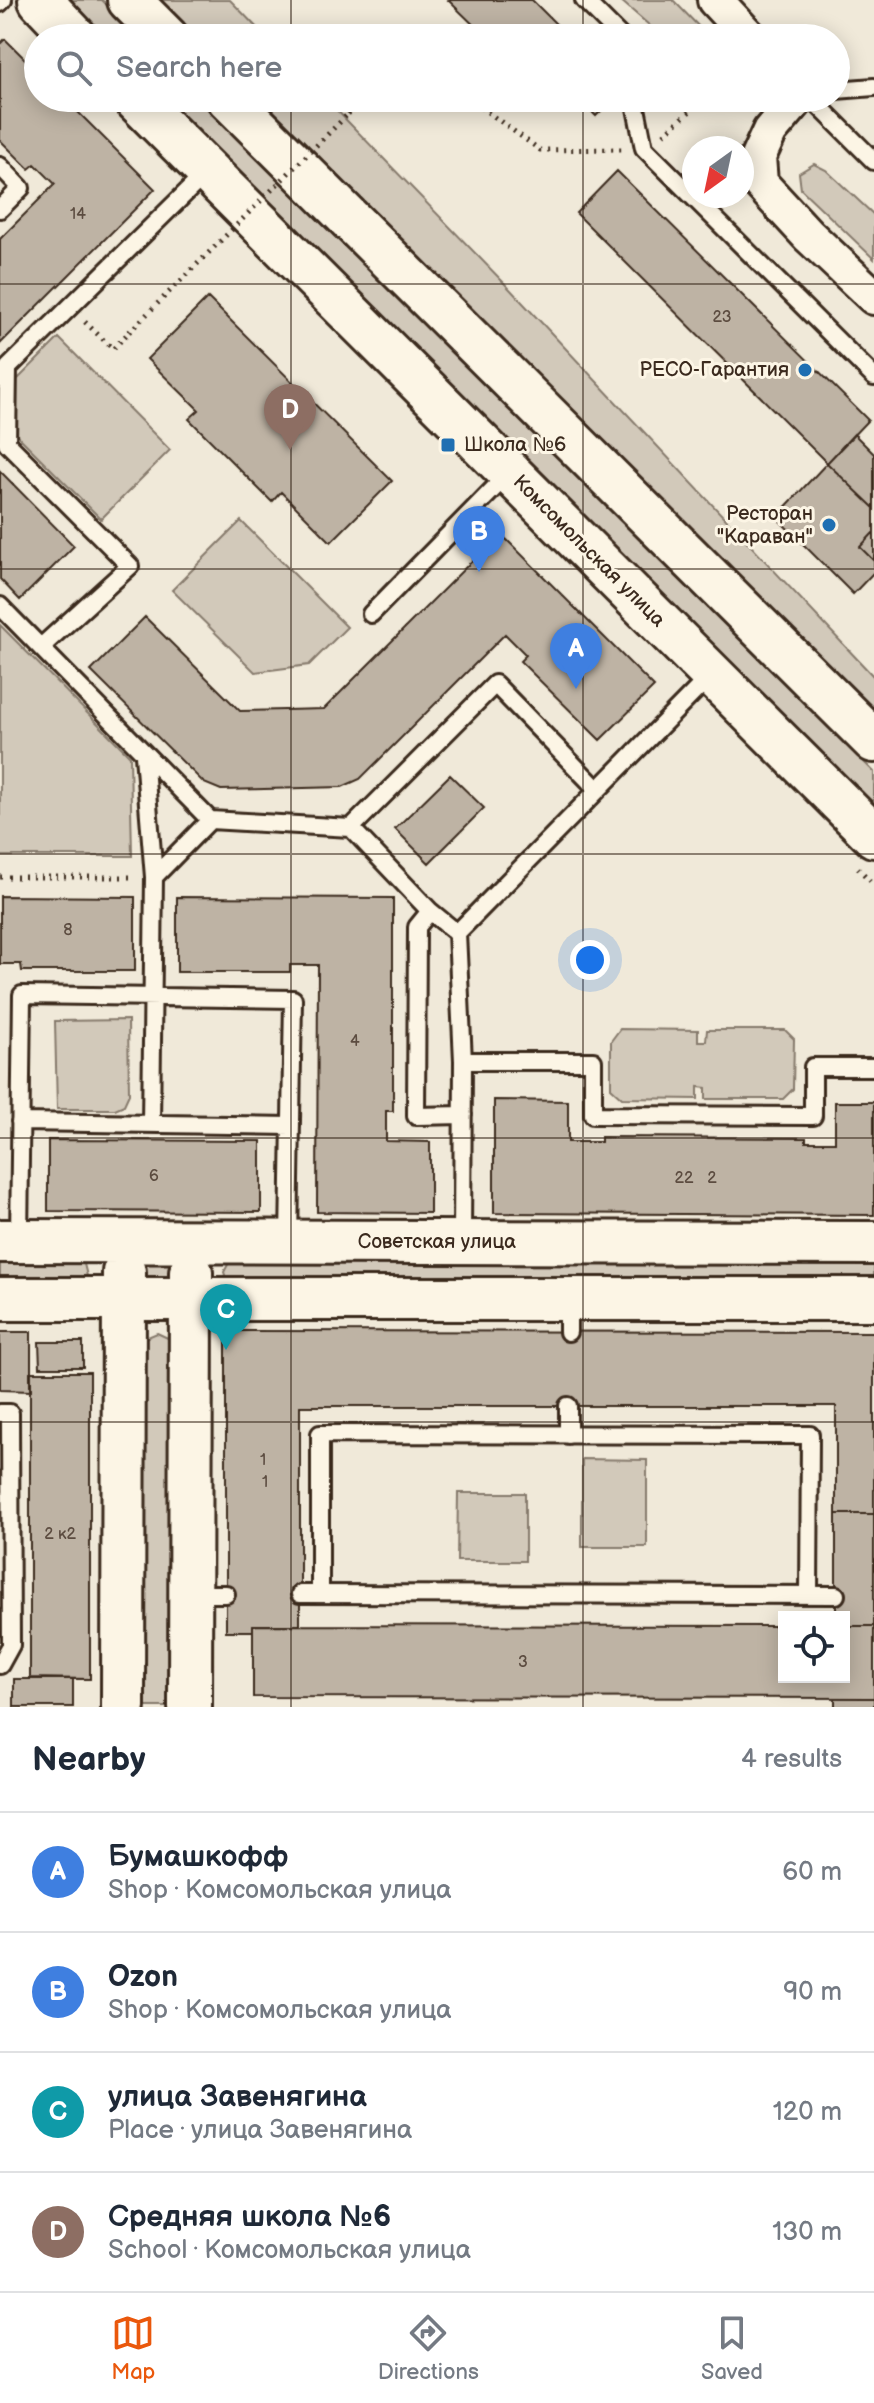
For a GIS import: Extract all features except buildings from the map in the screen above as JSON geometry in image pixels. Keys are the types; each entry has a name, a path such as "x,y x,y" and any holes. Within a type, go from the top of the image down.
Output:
{"street":[{"path":"40,0 63,24"},
{"path":"129,0 153,24"},
{"path":"715,0 737,24"},
{"name":"Комсомольская улица","path":"147,112 874,836"},
{"path":"242,112 874,741"},
{"path":"786,112 770,131 758,157 760,183 808,235 874,297"},
{"name":"Советская улица","path":"9,1241 874,1243"},
{"path":"123,1707 124,1241"},
{"path":"190,1707 208,1594 191,1299 192,1241"},
{"path":"0,1299 191,1299 568,1315 874,1299"}],"lane":[{"path":"584,0 608,24"},
{"path":"850,89 874,87"},
{"path":"637,112 644,148 874,377"},
{"path":"825,112 874,161"},
{"path":"0,166 21,188 0,209"},
{"path":"41,647 130,566 7,443 8,368 206,173"},
{"path":"371,614 510,472"},
{"path":"0,606 210,820 351,828 430,911 457,933"},
{"path":"462,1242 463,1061 457,933 596,788 712,674"},
{"path":"351,828 495,684 596,788"},
{"path":"144,755 154,877 151,1124"},
{"path":"154,877 210,820"},
{"path":"430,911 417,927 416,1116 463,1115"},
{"path":"9,1241 20,1122 22,995 293,999 289,1241"},
{"path":"463,1061 593,1061 593,1115 813,1116 813,1067 874,1067"},
{"path":"20,1122 291,1126"},
{"path":"568,1406 568,1435"},
{"path":"0,1413 10,1413 11,1645 0,1665"},
{"path":"320,1594 320,1434 810,1435 809,1595"},
{"path":"300,1594 836,1595"}],"path":[{"path":"70,308 113,349 350,112"},
{"path":"487,112 540,150 644,148 692,112"},
{"path":"0,877 154,877"}],"shaded area":[{"path":"63,0 102,0 126,24 87,24"},
{"path":"159,0 230,0 253,24 184,24"},
{"path":"620,0 673,0 696,24 648,24"},
{"path":"175,112 214,112 874,772 874,813"},
{"path":"272,112 339,112 507,286 874,677 874,711"},
{"path":"814,164 826,170 874,215 874,259 801,189 799,173"},
{"path":"59,338 170,450 101,519 17,435 17,380"},
{"path":"241,521 347,627 309,665 255,672 172,590"},
{"path":"0,625 130,756 132,856 0,856"},
{"path":"128,1020 129,1094 124,1105 115,1109 57,1109 55,1021"},
{"path":"620,1029 698,1030 698,1041 706,1041 707,1030 785,1030 794,1039 793,1089 783,1099 706,1099 706,1088 698,1087 698,1099 622,1098 611,1088 611,1041"},
{"path":"0,1255 83,1260 87,1276 84,1282 0,1287"},
{"path":"171,1255 183,1274 150,1287 136,1263"},
{"path":"874,1257 874,1290 226,1278 224,1272 231,1259"},
{"path":"157,1333 172,1340 174,1707 139,1707 143,1339"},
{"path":"582,1459 647,1460 647,1547 582,1547"},
{"path":"458,1493 525,1493 525,1561 457,1561"}],"place":[{"name":"РЕСО-Гарантия","path":"805,370"},
{"name":"Школа №6","path":"448,445"},
{"name":"Средняя школа №6","path":"290,450"},
{"name":"Ресторан \"Караван\"","path":"829,525"},
{"name":"Ozon","path":"479,572"},
{"name":"Бумашкофф","path":"576,689"},
{"name":"улица Завенягина","path":"226,1350"}]}
